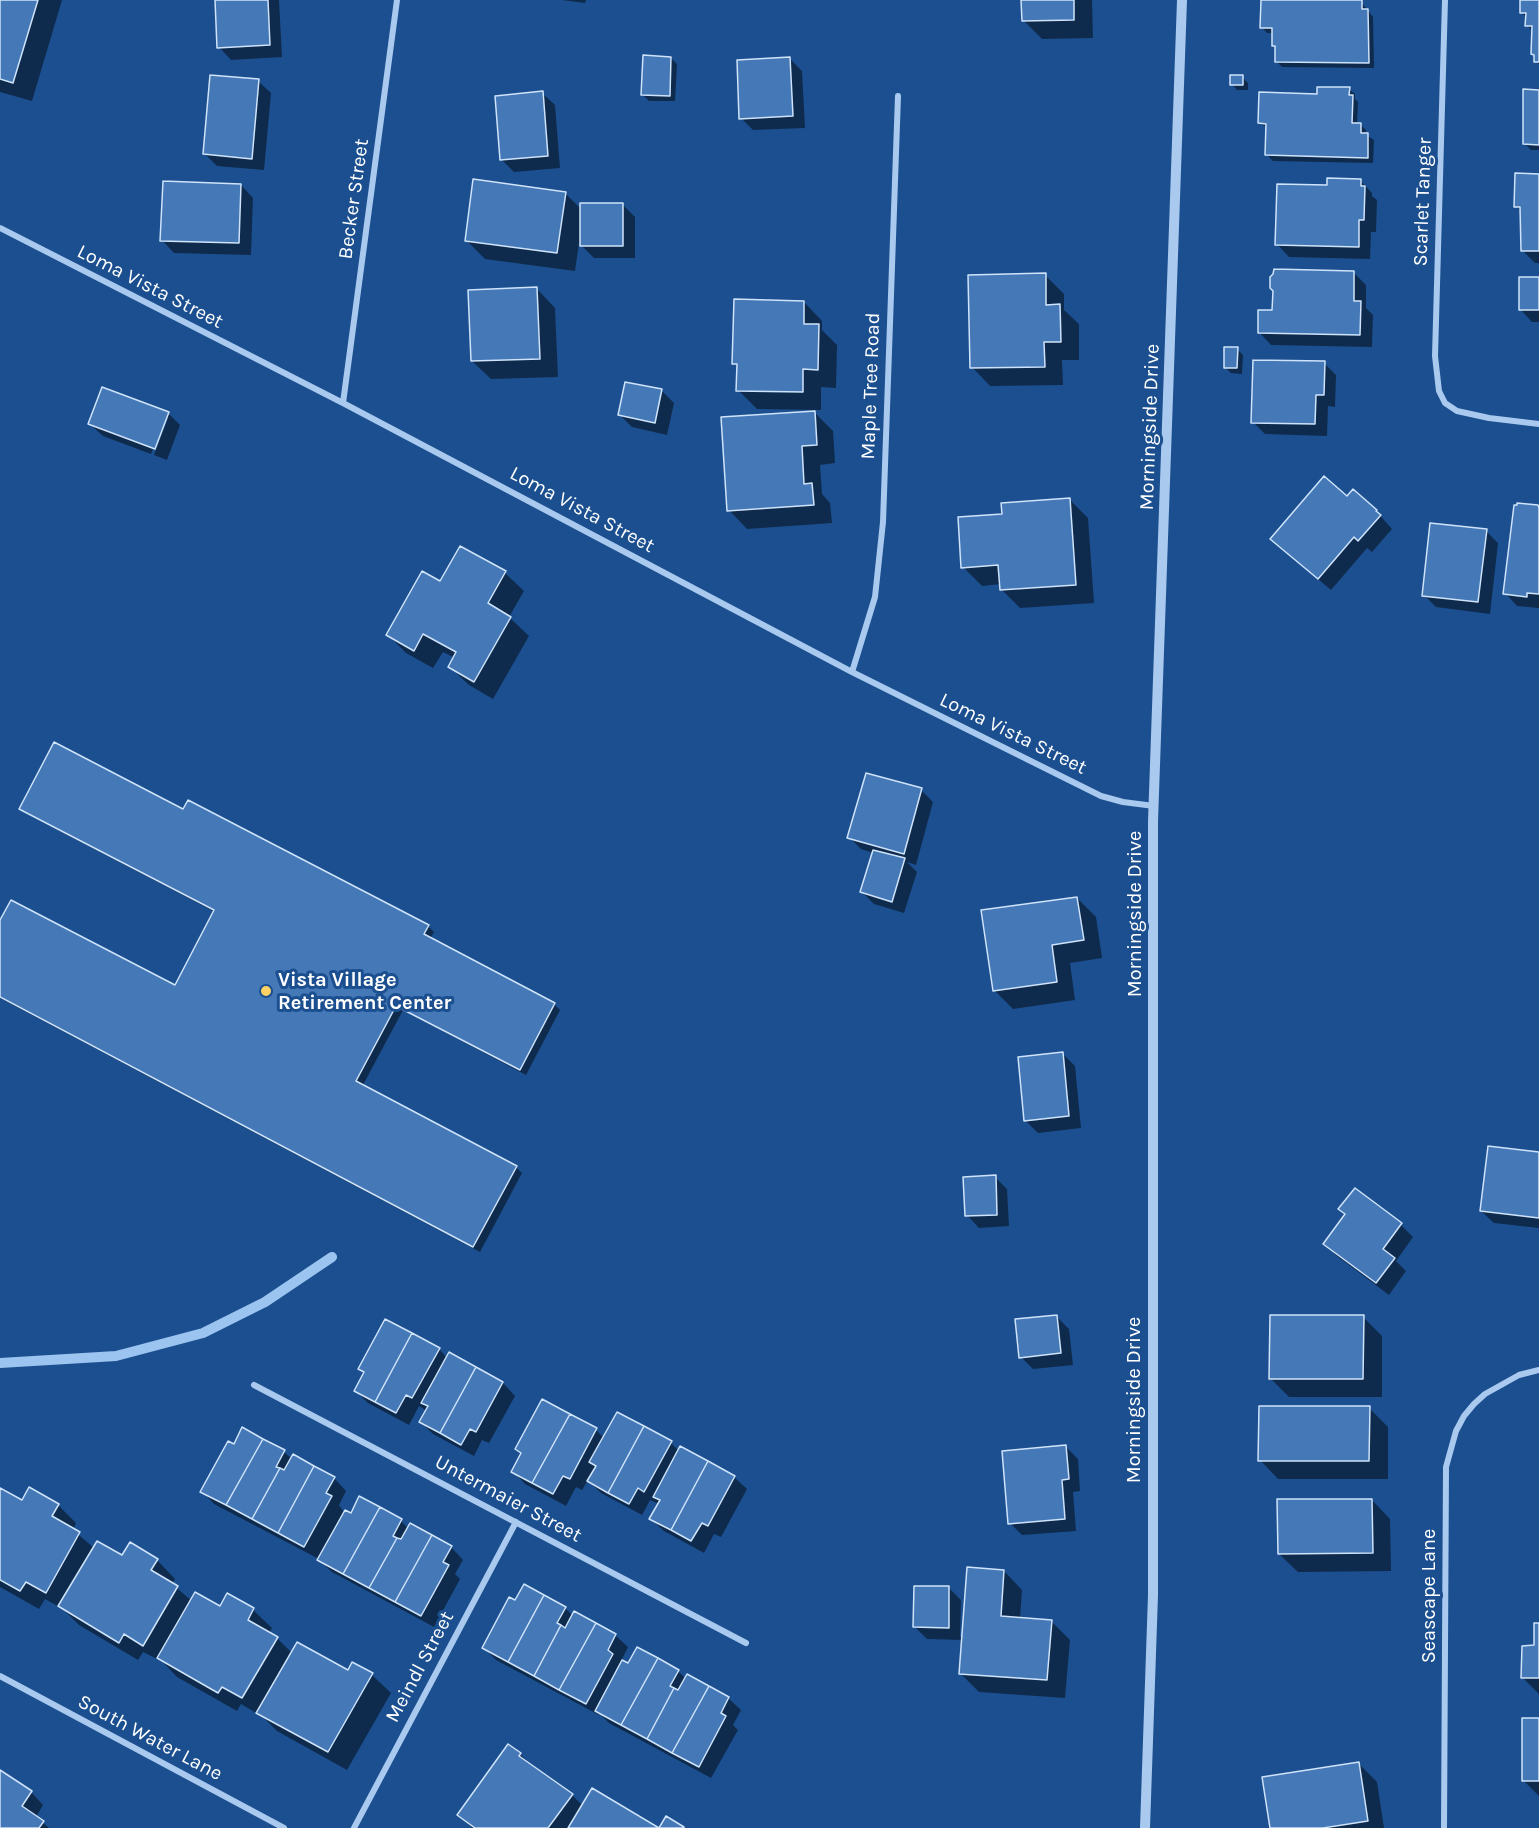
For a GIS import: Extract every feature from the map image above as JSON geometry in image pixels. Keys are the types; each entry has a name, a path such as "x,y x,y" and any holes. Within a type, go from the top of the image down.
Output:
{"street":[{"name":"Becker Street","path":"343,403 397,0"},
{"name":"Morningside Drive","path":"1145,1828 1153,1595 1154,806 1182,0"},
{"name":"Scarlet Tanger","path":"1445,0 1435,356 1437,384 1445,403 1457,411 1472,416 1539,424"},
{"name":"Maple Tree Road","path":"852,672 875,597 883,522 898,96"},
{"name":"Loma Vista Street","path":"0,228 343,403 852,672 1101,796 1123,802 1154,806"},
{"name":"Seascape Lane","path":"1444,1828 1446,1467 1456,1431 1464,1416 1479,1399 1519,1375 1539,1370"},
{"name":"Untermaier Street","path":"254,1384 746,1643"},
{"name":"Meindl Street","path":"354,1828 516,1522"},
{"name":"South Water Lane","path":"0,1676 284,1828"}],"building":[{"path":"0,0 38,0 13,83 0,79"},
{"path":"215,0 268,0 270,45 217,48"},
{"path":"1021,0 1074,0 1074,20 1022,21"},
{"path":"1261,0 1362,0 1362,9 1368,9 1369,63 1275,62 1272,28 1260,28"},
{"path":"1520,0 1539,0 1539,62 1534,62 1534,55 1531,54 1532,26 1525,26 1526,13 1520,13"},
{"path":"643,55 671,57 670,96 641,95"},
{"path":"790,57 793,116 739,119 737,60"},
{"path":"210,75 259,79 252,159 203,154"},
{"path":"1230,75 1243,75 1243,85 1230,85"},
{"path":"1317,87 1350,87 1349,95 1353,95 1352,123 1361,123 1361,133 1368,133 1368,158 1265,155 1266,124 1258,123 1259,92 1317,94"},
{"path":"1523,89 1539,90 1539,145 1523,144"},
{"path":"543,91 548,156 500,160 495,96"},
{"path":"1515,173 1539,174 1539,251 1521,251 1520,207 1514,207"},
{"path":"1327,178 1361,179 1361,186 1365,186 1364,220 1359,220 1359,247 1275,245 1277,184 1327,185"},
{"path":"473,179 566,192 557,253 465,241"},
{"path":"163,181 241,184 239,243 160,241"},
{"path":"580,203 623,203 623,246 580,246"},
{"path":"1274,269 1354,271 1354,301 1361,301 1360,335 1258,333 1258,310 1272,310 1273,291 1270,288 1270,277"},
{"path":"1046,273 1046,305 1060,304 1061,342 1044,342 1045,367 970,368 968,275"},
{"path":"1519,277 1539,277 1539,310 1519,310"},
{"path":"537,287 540,359 471,361 468,290"},
{"path":"734,299 804,301 804,324 819,324 818,370 803,369 803,392 736,391 737,364 732,364"},
{"path":"1224,347 1238,347 1237,368 1224,368"},
{"path":"1253,360 1325,361 1324,395 1316,395 1315,424 1251,423"},
{"path":"625,382 662,389 655,423 618,415"},
{"path":"102,387 169,412 155,449 88,424"},
{"path":"815,411 817,445 802,446 804,484 812,483 814,505 727,511 721,417"},
{"path":"1324,476 1347,496 1353,489 1381,515 1358,541 1354,537 1318,579 1270,539"},
{"path":"1070,498 1076,585 1000,590 998,565 961,568 958,517 1002,514 1001,503"},
{"path":"1517,503 1538,505 1539,508 1539,594 1527,593 1527,597 1503,594 1514,505"},
{"path":"1430,523 1487,529 1478,602 1422,596"},
{"path":"460,546 506,571 488,603 511,617 474,682 448,667 456,652 423,634 414,651 386,635 422,571 440,581"},
{"name":"Vista Village Retirement Center","path":"54,742 183,809 188,800 429,925 424,934 555,1003 520,1070 396,1006 356,1081 517,1166 473,1247 0,997 0,920 11,900 175,985 214,910 19,809"},
{"path":"866,773 922,788 904,854 847,838"},
{"path":"873,850 905,858 892,902 860,892"},
{"path":"1077,897 1084,940 1052,945 1057,982 993,991 981,910"},
{"path":"1063,1052 1069,1116 1024,1121 1018,1057"},
{"path":"1488,1146 1539,1152 1539,1218 1480,1211"},
{"path":"996,1175 997,1215 965,1216 963,1177"},
{"path":"1355,1188 1402,1223 1383,1249 1395,1258 1376,1283 1323,1244 1345,1214 1338,1209"},
{"path":"1057,1315 1061,1353 1019,1358 1015,1319"},
{"path":"1270,1315 1364,1315 1363,1379 1269,1379"},
{"path":"385,1319 412,1333 375,1402 354,1391 364,1372 358,1369"},
{"path":"412,1333 440,1348 412,1398 406,1395 396,1413 375,1402"},
{"path":"449,1352 476,1367 440,1433 419,1422 428,1406 421,1403"},
{"path":"476,1367 503,1382 476,1432 470,1429 461,1445 440,1433"},
{"path":"542,1399 570,1414 532,1483 511,1472 521,1453 515,1449"},
{"path":"1259,1406 1370,1406 1369,1461 1258,1461"},
{"path":"617,1412 644,1426 608,1493 587,1481 596,1466 589,1462"},
{"path":"570,1414 597,1428 570,1479 563,1476 553,1494 532,1483"},
{"path":"644,1426 672,1441 644,1492 638,1488 629,1504 608,1493"},
{"path":"242,1427 263,1439 226,1505 200,1492 228,1441 234,1444"},
{"path":"263,1439 285,1450 276,1467 280,1468 252,1519 226,1505"},
{"path":"1066,1445 1069,1479 1062,1480 1065,1519 1008,1524 1002,1451"},
{"path":"680,1446 708,1461 671,1530 649,1519 660,1500 653,1497"},
{"path":"293,1454 314,1466 278,1533 252,1519 280,1468 284,1470"},
{"path":"708,1461 735,1476 708,1526 702,1523 691,1541 671,1530"},
{"path":"314,1466 335,1477 326,1493 332,1496 304,1547 278,1533"},
{"path":"29,1487 59,1504 52,1516 80,1532 46,1593 26,1582 20,1591 0,1580 0,1488 22,1500"},
{"path":"359,1496 380,1507 343,1574 317,1560 345,1510 351,1513"},
{"path":"1277,1499 1372,1499 1373,1553 1278,1554"},
{"path":"380,1507 402,1519 393,1536 397,1538 369,1588 343,1574"},
{"path":"410,1523 432,1535 395,1602 369,1588 397,1538 401,1539"},
{"path":"432,1535 452,1546 443,1562 449,1565 421,1616 395,1602"},
{"path":"97,1541 122,1555 130,1542 158,1559 151,1570 178,1586 143,1646 124,1634 119,1643 58,1606"},
{"path":"967,1567 1004,1570 1001,1616 1052,1620 1047,1680 959,1674"},
{"path":"524,1584 544,1595 508,1662 482,1648 509,1597 515,1600"},
{"path":"914,1586 949,1586 949,1628 913,1627"},
{"path":"195,1592 220,1606 227,1593 254,1608 248,1620 278,1637 242,1698 222,1687 218,1693 157,1658"},
{"path":"544,1595 566,1607 557,1623 561,1625 534,1676 508,1662"},
{"path":"574,1611 596,1623 559,1690 534,1676 561,1625 565,1628"},
{"path":"596,1623 616,1634 608,1650 613,1654 586,1704 559,1690"},
{"path":"1534,1623 1539,1623 1539,1678 1521,1678 1522,1646 1534,1645"},
{"path":"297,1642 348,1670 352,1662 373,1673 328,1752 256,1713"},
{"path":"637,1647 658,1658 621,1725 595,1711 622,1660 628,1663"},
{"path":"658,1658 679,1670 670,1686 674,1688 647,1739 621,1725"},
{"path":"687,1674 709,1686 672,1753 647,1739 674,1688 678,1690"},
{"path":"709,1686 729,1697 721,1713 726,1716 699,1767 672,1753"},
{"path":"1522,1718 1539,1718 1539,1781 1522,1781"},
{"path":"508,1744 521,1753 519,1756 573,1794 548,1828 475,1828 457,1815"},
{"path":"1359,1762 1368,1821 1323,1828 1270,1828 1262,1777"},
{"path":"0,1770 32,1791 22,1806 44,1821 39,1828 0,1828"},
{"path":"592,1788 659,1828 568,1828"},
{"path":"666,1816 684,1827 684,1828 659,1828"}],"waterway":[{"path":"0,1363 116,1356 203,1333 265,1302 332,1257"}],"place":[{"name":"Vista Village Retirement Center","path":"266,991"}]}
